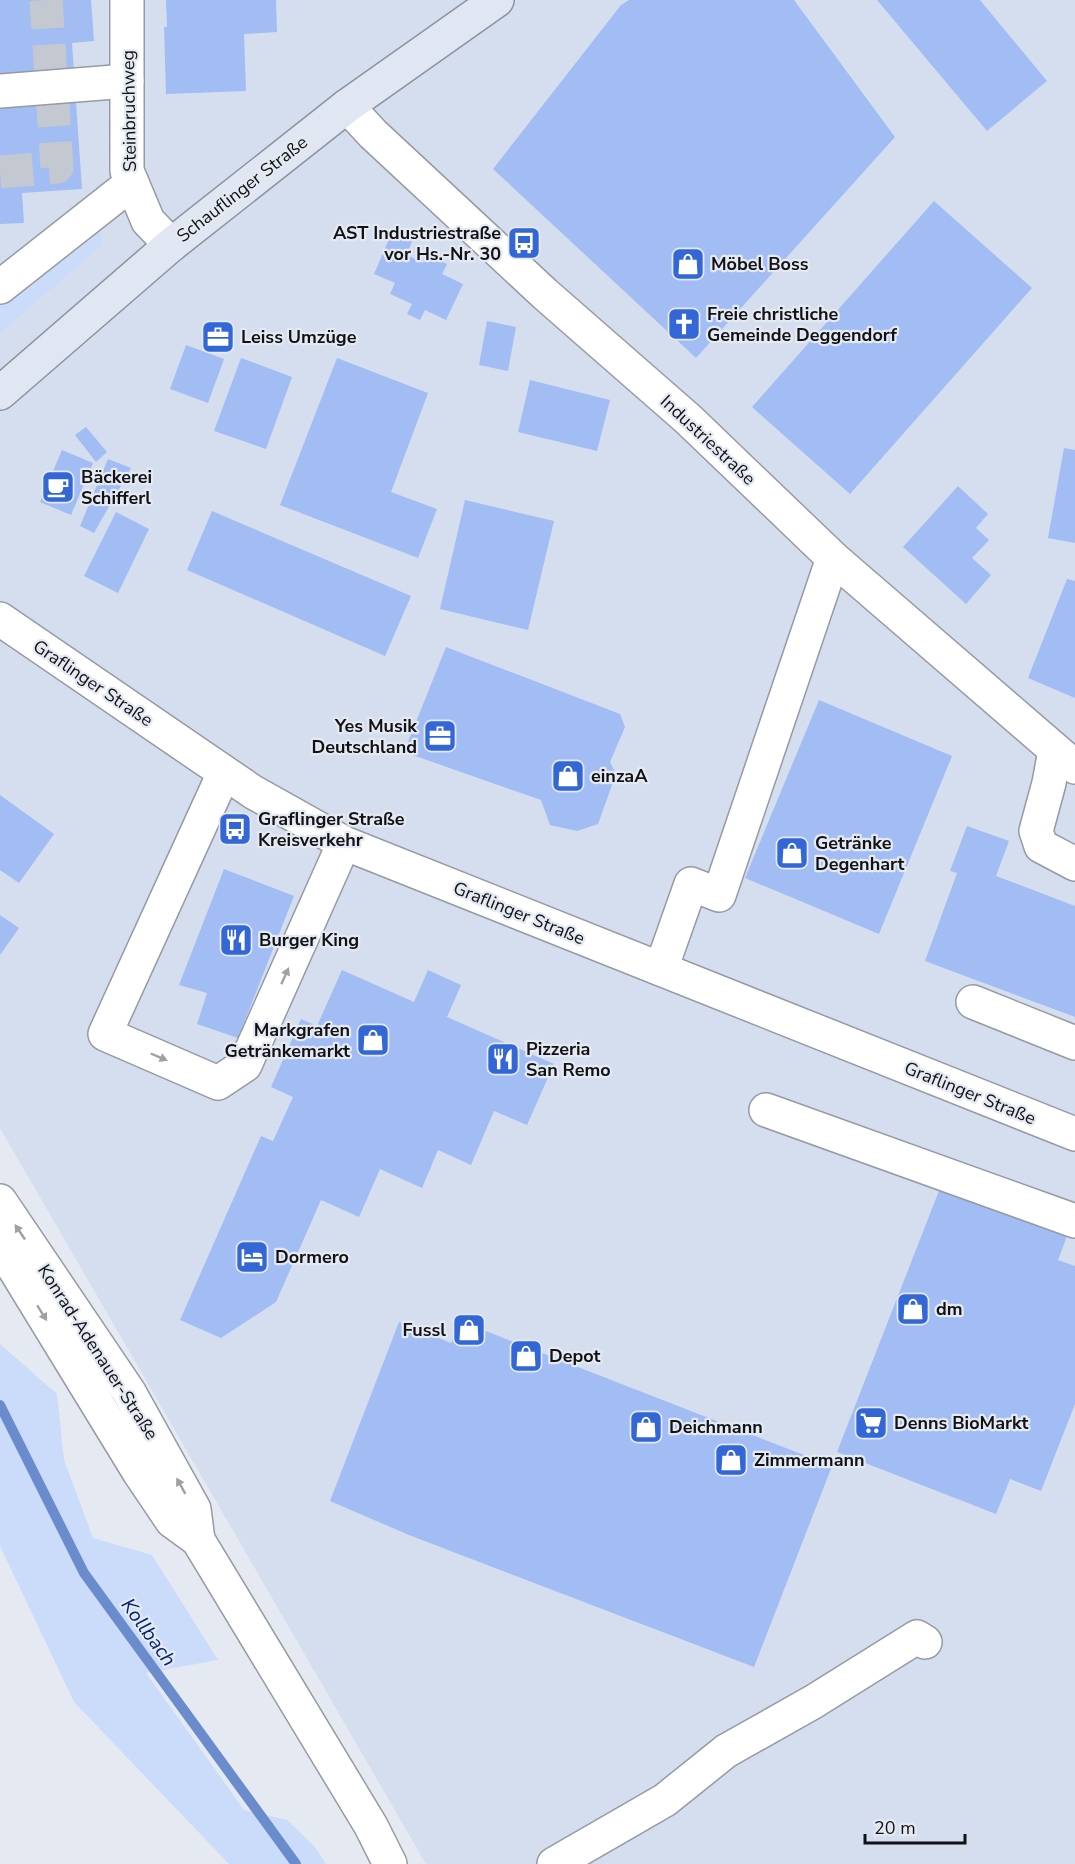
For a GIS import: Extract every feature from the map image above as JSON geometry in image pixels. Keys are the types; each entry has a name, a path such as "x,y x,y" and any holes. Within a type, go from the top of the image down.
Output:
{"main road":[{"name":"Schauflinger Straße","path":"0,393 171,245 347,106 497,0"}],"street":[{"name":"Steinbruchweg","path":"128,0 127,171 148,221 171,245"},
{"path":"0,91 127,81"},
{"name":"Industriestraße","path":"347,106 373,134 545,294 688,420 833,558 1065,759"},
{"path":"0,287 132,183"},
{"path":"661,969 691,884 719,895 833,558"},
{"name":"Graflinger Straße","path":"0,620 224,773 344,843 1075,1134"},
{"path":"1065,759 1049,783 1036,831 1041,846 1075,864"},
{"path":"224,773 105,1034 218,1083 245,1065 344,843"},
{"path":"973,1002 1075,1043"},
{"path":"766,1110 1075,1221"},
{"name":"Konrad-Adenauer-Straße","path":"0,1201 129,1392 194,1509 198,1540"},
{"name":"Konrad-Adenauer-Straße","path":"0,1245 139,1472 172,1521 198,1540 371,1826 390,1864"},
{"path":"554,1864 665,1800 726,1751 813,1702 917,1637 926,1642"}],"shaded area":[{"path":"0,0 1075,0 1075,1864 426,1864 0,1128"},
{"path":"101,230 102,245 0,333 0,300 89,236"},
{"path":"0,1344 57,1394 64,1460 93,1538 152,1555 218,1660 146,1673 244,1810 287,1820 315,1847 326,1864 229,1864 74,1702 0,1546"}],"building":[{"path":"0,0 91,0 94,41 72,43 82,189 22,193 24,223 0,224"},
{"path":"166,0 276,0 277,32 244,34 246,91 166,94 164,27 167,27"},
{"name":"Möbel Boss","path":"629,0 794,0 895,137 696,358 493,169 621,5"},
{"path":"877,0 980,0 1047,81 987,131"},
{"path":"934,201 1032,288 850,494 752,407"},
{"path":"392,232 412,241 407,255 423,263 427,255 447,264 442,274 463,284 446,320 425,310 420,320 407,314 412,304 390,294 395,283 374,274"},
{"path":"487,321 516,327 508,371 479,365"},
{"path":"186,345 224,359 208,403 170,389"},
{"path":"241,358 292,377 266,449 214,431"},
{"path":"337,358 428,393 391,492 437,509 418,558 280,505"},
{"path":"530,380 610,400 597,451 518,432"},
{"path":"86,427 107,452 96,462 75,435"},
{"path":"1064,448 1075,450 1075,543 1048,538"},
{"path":"62,450 93,463 71,515 40,502"},
{"path":"108,459 131,468 94,533 80,526"},
{"path":"958,486 988,514 976,528 989,540 972,558 991,575 966,604 903,547"},
{"path":"465,500 554,521 528,630 440,609"},
{"path":"212,511 411,596 385,656 187,570"},
{"path":"116,512 149,529 118,593 84,576"},
{"path":"1067,579 1075,581 1075,698 1028,678"},
{"path":"446,647 620,714 625,727 610,762 616,774 598,824 577,831 550,825 541,800 404,752"},
{"path":"819,700 952,756 879,934 745,878"},
{"path":"0,795 54,834 19,883 0,870"},
{"path":"967,826 1009,841 996,876 1075,906 1075,1017 925,961 957,873 950,871"},
{"name":"Burger King","path":"224,869 294,896 238,1038 197,1024 207,993 179,985"},
{"path":"0,915 19,928 0,955"},
{"path":"342,970 414,1002 428,970 461,985 447,1017 554,1064 527,1125 494,1111 471,1165 438,1150 422,1188 380,1169 359,1217 321,1200 276,1302 221,1338 180,1320 261,1136 273,1141 293,1097 271,1087 301,1019 317,1026"},
{"path":"944,1178 1070,1228 1058,1260 1075,1266 1075,1404 1041,1491 1010,1479 996,1514 837,1452"},
{"path":"460,1321 832,1466 754,1667 409,1535 330,1501 399,1322 451,1343"}],"waterway":[{"name":"Kollbach","path":"0,1405 84,1573 296,1864"}],"tunnel":[{"path":"0,172 57,167 46,0"}],"place":[{"name":"AST Industriestraße vor Hs.-Nr. 30","path":"524,243"},
{"name":"Möbel Boss","path":"688,264"},
{"name":"Freie christliche Gemeinde Deggendorf","path":"684,324"},
{"name":"Leiss Umzüge","path":"218,337"},
{"name":"Bäckerei Schifferl","path":"58,487"},
{"name":"Yes Musik Deutschland","path":"440,736"},
{"name":"einzaA","path":"568,776"},
{"name":"Graflinger Straße Kreisverkehr","path":"235,829"},
{"name":"Getränke Degenhart","path":"792,853"},
{"name":"Burger King","path":"236,940"},
{"name":"Markgrafen Getränkemarkt","path":"373,1040"},
{"name":"Pizzeria San Remo","path":"503,1059"},
{"name":"Dormero","path":"252,1257"},
{"name":"dm","path":"913,1309"},
{"name":"Fussl","path":"469,1330"},
{"name":"Depot","path":"526,1356"},
{"name":"Denns BioMarkt","path":"871,1423"},
{"name":"Deichmann","path":"646,1427"},
{"name":"Zimmermann","path":"731,1460"}]}
